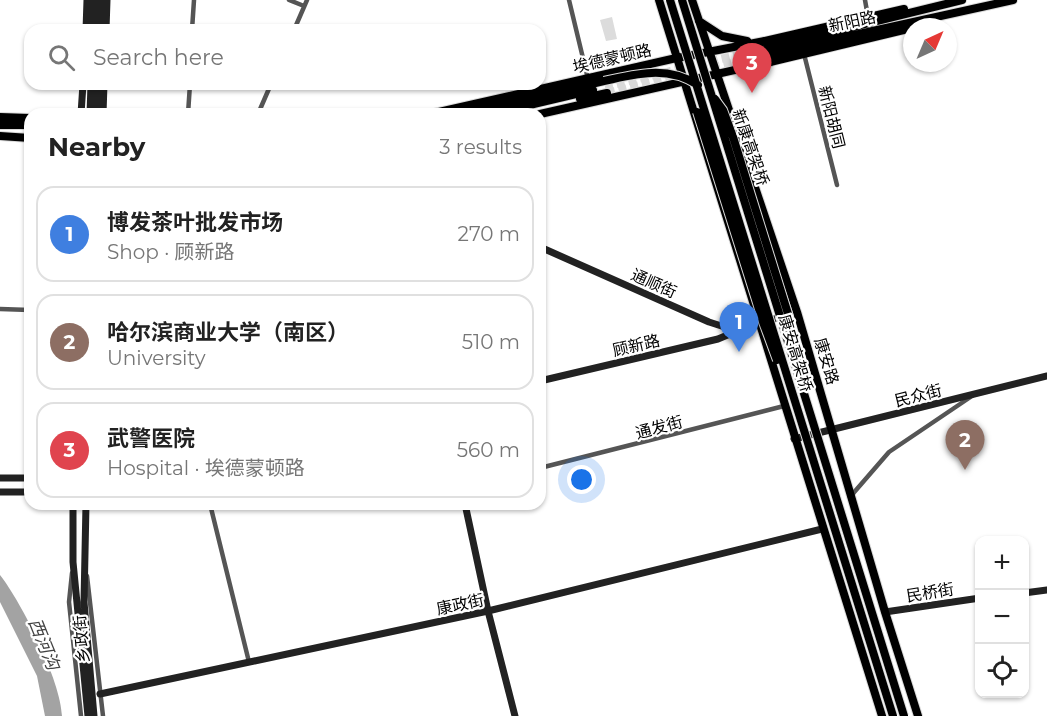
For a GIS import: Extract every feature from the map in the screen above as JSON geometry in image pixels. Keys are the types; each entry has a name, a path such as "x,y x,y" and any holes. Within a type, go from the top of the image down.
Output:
{"highway":[{"path":"659,0 758,324 882,716"},
{"path":"664,0 673,28 676,52"},
{"name":"康安高架桥","path":"670,0 904,716"},
{"name":"康安高架桥","path":"682,0 893,716"},
{"name":"康安路","path":"694,0 698,20 797,312 850,497 918,716"},
{"path":"698,20 726,38 765,50"},
{"name":"埃德蒙顿路","path":"546,88 709,51 765,50"},
{"path":"546,113 717,74 765,50"},
{"name":"新康高架桥","path":"490,108 651,72 679,75 700,86 713,97 727,119 789,317 820,463"},
{"path":"684,83 697,112 763,322 820,463"},
{"name":"埃德蒙顿路","path":"457,108 538,90"},
{"name":"埃德蒙顿路","path":"520,108 606,90 538,108"},
{"path":"0,117 24,118"},
{"path":"0,125 24,125"},
{"path":"0,136 24,138"}],"main road":[{"path":"765,50 868,17 946,0"},
{"name":"新阳路","path":"765,50 962,0"},
{"name":"新阳路","path":"765,50 1013,0"},
{"path":"944,18 981,7"},
{"path":"765,50 804,54 903,30"}],"street":[{"path":"86,24 87,0"},
{"path":"93,24 94,0"},
{"path":"99,24 100,0"},
{"path":"106,24 107,0"},
{"path":"192,24 194,0"},
{"path":"289,0 304,6"},
{"path":"296,24 307,0"},
{"path":"569,0 588,79"},
{"path":"864,0 868,17"},
{"name":"新阳胡同","path":"804,54 837,185"},
{"path":"81,108 83,90"},
{"path":"90,108 91,90"},
{"path":"97,108 98,90"},
{"path":"103,108 104,90"},
{"path":"188,108 189,90"},
{"path":"261,108 268,90"},
{"name":"通顺街","path":"546,250 709,322 737,331"},
{"path":"0,309 24,310"},
{"path":"737,331 797,312"},
{"name":"顾新路","path":"546,380 718,339 737,331"},
{"name":"民众街","path":"794,439 1047,376"},
{"path":"850,497 889,452 975,394"},
{"name":"通发街","path":"546,466 784,406"},
{"path":"0,478 24,478"},
{"path":"0,492 24,492"},
{"name":"乡政街","path":"74,510 73,562 69,602 81,716"},
{"name":"乡政街","path":"86,510 84,602 94,716"},
{"path":"211,510 249,662"},
{"path":"466,510 488,611 515,716"},
{"name":"康政街","path":"100,694 488,611 822,529"},
{"name":"乡政街","path":"84,561 91,597 103,716"},
{"name":"乡政街","path":"73,562 88,716"},
{"path":"1029,592 1047,590"},
{"name":"民桥街","path":"885,612 975,599"}],"shaded area":[{"path":"612,17 617,39 606,41 600,20"},
{"path":"0,575 19,604 48,663 60,701 62,716 45,716 37,676 0,602"}],"tunnel":[{"path":"605,87 766,48"},
{"path":"607,93 768,54"}],"place":[{"name":"武警医院","path":"752,93"},
{"name":"博发茶叶批发市场","path":"739,352"},
{"name":"哈尔滨商业大学（南区）","path":"965,470"}],"water label":[{"name":"西河沟","path":"44,644"}]}
